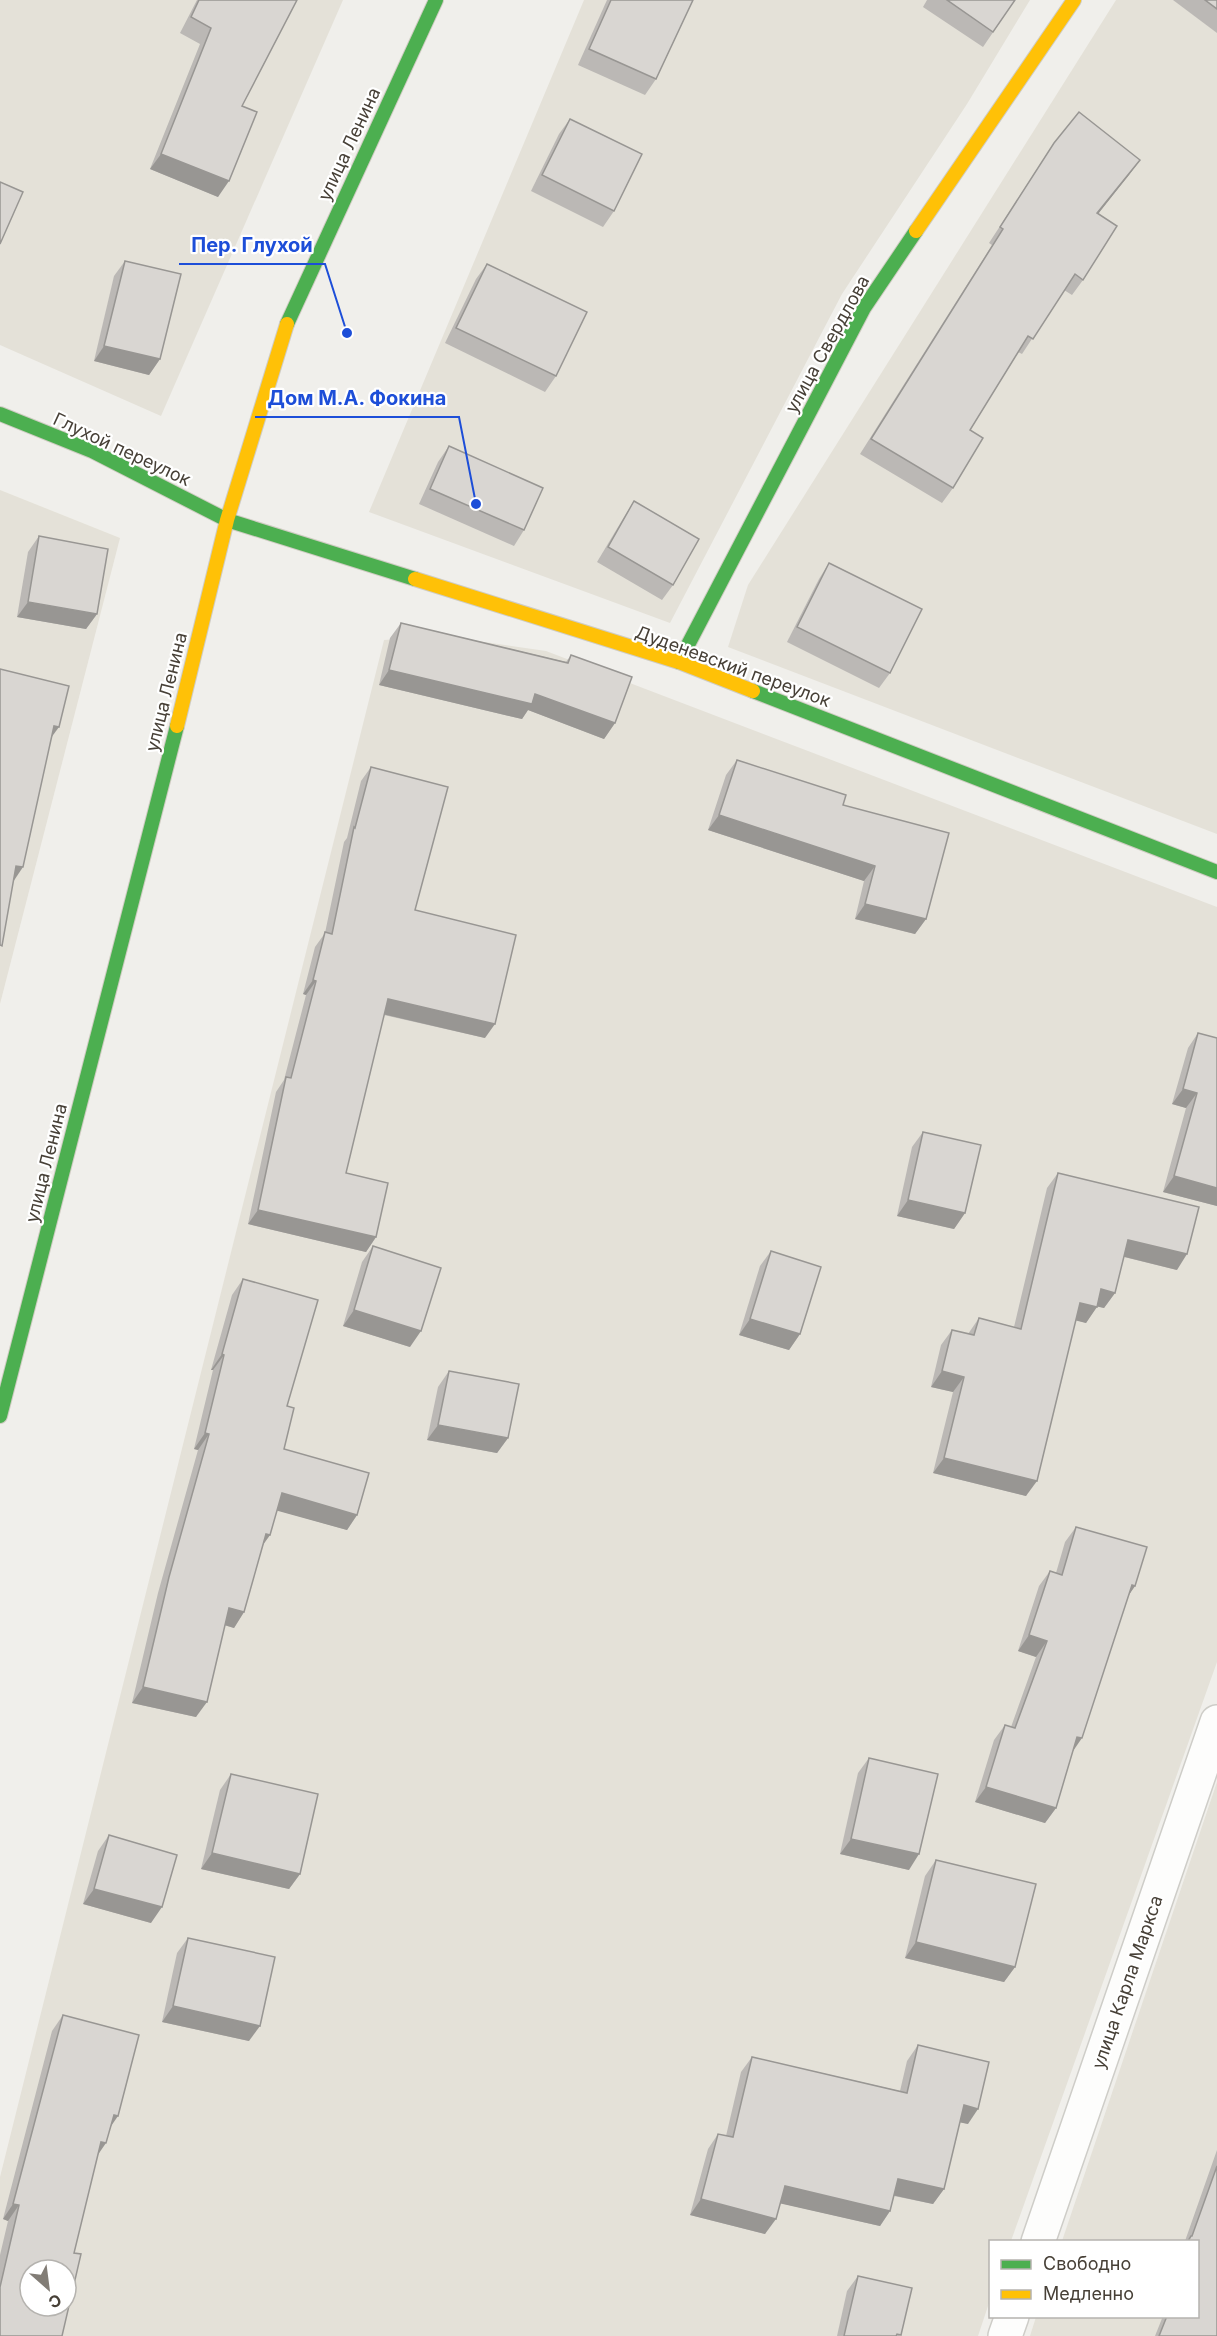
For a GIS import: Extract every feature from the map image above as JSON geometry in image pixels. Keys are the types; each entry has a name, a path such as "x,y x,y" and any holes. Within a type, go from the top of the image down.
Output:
{"street":[{"name":"улица Ленина","path":"0,1416 161,789 227,520 290,315 436,0"},
{"name":"улица Свердлова","path":"679,662 864,308 1074,0"},
{"name":"Глухой переулок","path":"0,414 92,451 227,520"},
{"name":"Дуденевский переулок","path":"227,520 679,662 1217,872"},
{"name":"улица Карла Маркса","path":"1038,2240 1217,1722"},
{"path":"1005,2336 1011,2318"}],"shaded area":[{"path":"0,0 343,0 161,416 0,345"},
{"path":"584,0 1030,0 967,104 842,294 670,623 369,512"},
{"path":"1116,0 1217,0 1217,834 728,647 748,585"},
{"path":"0,490 120,538 0,1004"},
{"path":"444,636 546,651 1217,907 1217,1662 1011,2240 989,2240 989,2303 978,2336 0,2336 0,2177 384,640"},
{"path":"1217,1782 1217,2336 1030,2336 1036,2318 1199,2318 1199,2240 1062,2240"}],"building":[{"path":"199,0 297,0 242,106 257,112 229,181 161,154 211,28 191,17"},
{"path":"611,0 693,0 656,79 589,49"},
{"path":"947,0 1015,0 993,32"},
{"path":"1205,0 1217,0 1217,9"},
{"path":"1079,112 1140,160 1097,213 1117,226 1083,280 1075,274 1033,339 1028,336 970,430 983,438 953,488 871,439 1003,229 1000,227 1054,143"},
{"path":"570,119 642,154 614,211 542,175"},
{"path":"0,182 23,192 0,244"},
{"path":"125,261 181,274 160,359 104,346"},
{"path":"487,264 587,312 556,376 456,328"},
{"path":"449,446 543,488 524,530 430,489"},
{"path":"634,501 699,539 673,585 608,547"},
{"path":"39,536 108,549 97,614 28,602"},
{"path":"829,563 922,609 890,673 797,627"},
{"path":"401,623 568,663 571,655 632,677 615,723 535,694 532,704 389,670"},
{"path":"0,669 69,686 59,727 54,726 23,867 16,866 2,946 0,945"},
{"path":"737,760 846,795 843,805 949,833 926,919 865,904 875,866 719,815"},
{"path":"371,767 448,787 415,910 516,935 495,1024 388,999 346,1173 388,1183 376,1237 258,1210 286,1077 291,1078 316,981 313,980 325,932 332,934 354,827"},
{"path":"1198,1033 1217,1038 1217,1188 1174,1176 1197,1093 1183,1089"},
{"path":"923,1132 981,1145 965,1213 908,1200"},
{"path":"1058,1173 1199,1207 1187,1254 1128,1240 1115,1293 1101,1289 1097,1307 1080,1303 1037,1481 944,1458 964,1377 942,1371 952,1330 974,1335 979,1318 1021,1329"},
{"path":"373,1246 441,1268 421,1331 354,1310"},
{"path":"771,1251 821,1267 800,1334 750,1319"},
{"path":"243,1279 318,1300 287,1406 294,1408 284,1449 369,1473 357,1515 282,1493 270,1535 266,1534 244,1612 229,1608 207,1702 143,1687 169,1577 209,1434 205,1433 224,1355 222,1354"},
{"path":"449,1371 519,1384 508,1438 438,1425"},
{"path":"1076,1527 1147,1547 1135,1586 1132,1585 1082,1738 1077,1737 1056,1808 986,1787 1005,1725 1015,1728 1047,1641 1029,1635 1050,1571 1062,1575"},
{"path":"869,1758 938,1774 919,1854 851,1839"},
{"path":"231,1774 318,1794 300,1874 212,1853"},
{"path":"109,1835 177,1855 162,1907 94,1889"},
{"path":"936,1860 1036,1884 1015,1967 916,1942"},
{"path":"188,1938 275,1957 260,2026 173,2006"},
{"path":"63,2015 139,2035 118,2116 114,2115 106,2143 101,2142 74,2253 81,2254 78,2267 78,2258 18,2258 18,2318 66,2318 62,2336 0,2336 0,2287 19,2205 13,2204"},
{"path":"918,2045 989,2062 978,2109 964,2105 944,2189 898,2179 890,2211 785,2186 776,2219 701,2199 718,2134 733,2137 752,2057 907,2093"},
{"path":"1217,2166 1217,2336 1159,2336 1166,2318 1199,2318 1199,2240 1189,2240"},
{"path":"858,2276 912,2288 901,2335 844,2336"}],"traffic: fast":[{"path":"287,324 436,0"},
{"path":"679,662 864,308 916,231"},
{"path":"0,414 92,451 227,520 415,579"},
{"path":"753,691 1217,872"},
{"path":"0,1416 177,726"}],"traffic: slow":[{"path":"916,231 1074,0"},
{"path":"177,726 227,520 287,324"},
{"path":"415,579 679,662 753,691"}],"place":[{"name":"Пер. Глухой","path":"347,333"},
{"name":"Дом М.А. Фокина","path":"476,504"}]}
